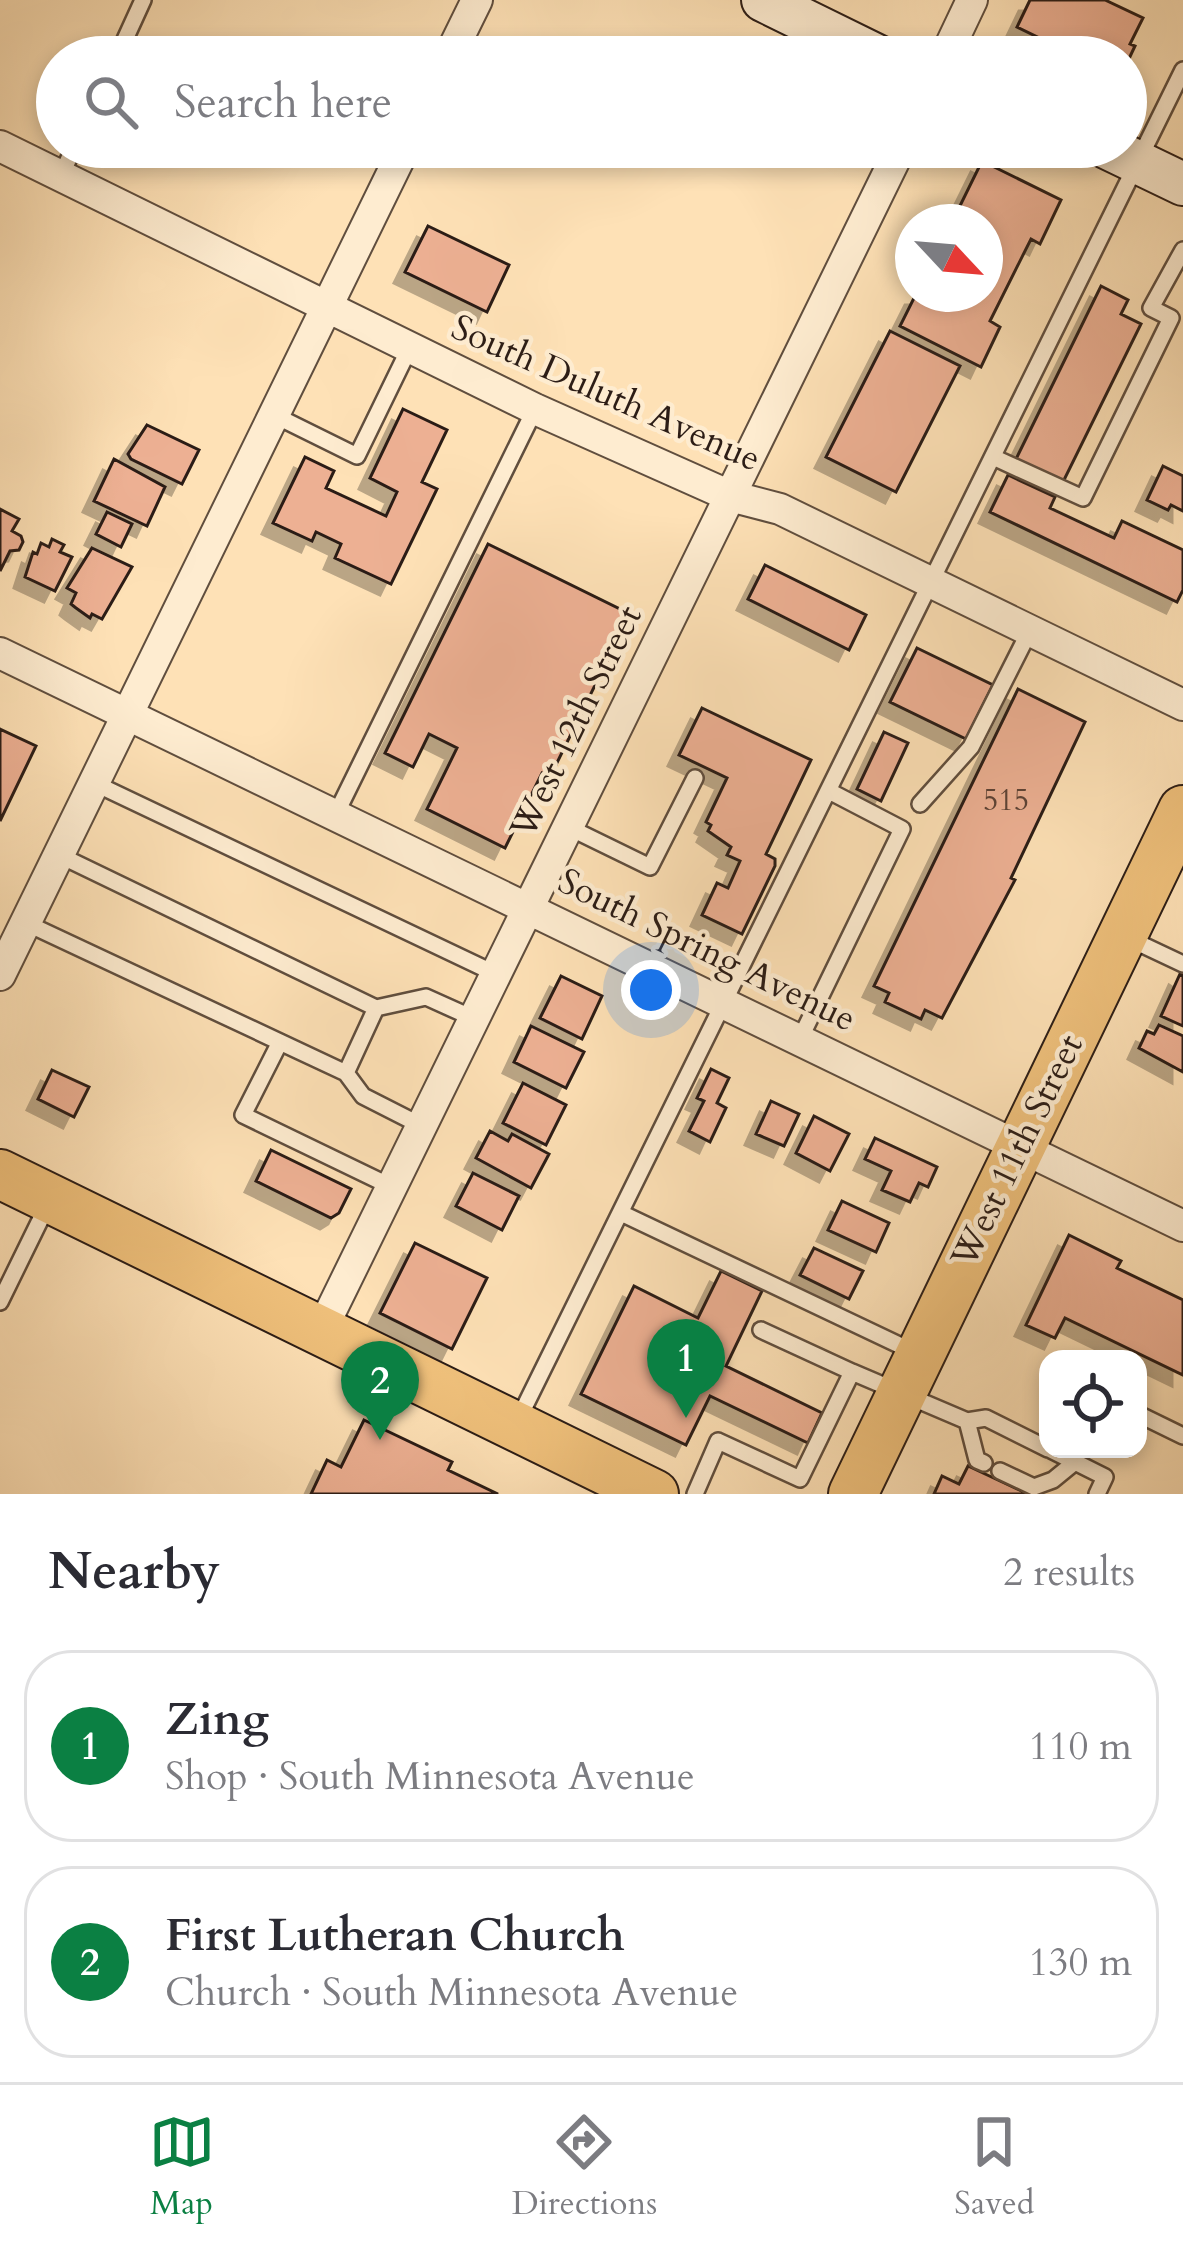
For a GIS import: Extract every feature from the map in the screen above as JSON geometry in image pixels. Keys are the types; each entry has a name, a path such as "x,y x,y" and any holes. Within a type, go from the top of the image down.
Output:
{"main road":[{"name":"West 11th Street","path":"854,1494 1183,809"},
{"path":"0,1174 654,1494"}],"street":[{"path":"459,36 477,0"},
{"path":"763,0 836,36"},
{"path":"955,36 973,0"},
{"name":"South Duluth Avenue","path":"0,146 36,164"},
{"path":"1147,167 1183,184"},
{"name":"South Duluth Avenue","path":"45,168 536,410 730,496 779,509 1183,704"},
{"path":"0,975 20,925 59,855 395,168"},
{"name":"West 12th Street","path":"321,1331 891,168"},
{"name":"South Spring Avenue","path":"0,652 1183,1226"}],"lane":[{"path":"126,36 143,0"},
{"path":"1147,121 1183,70"},
{"path":"61,176 65,168"},
{"path":"515,1426 993,457 1117,168"},
{"path":"993,457 1083,498 1172,318 1151,308 1183,250"},
{"path":"274,415 357,456 410,347"},
{"path":"336,814 536,410"},
{"path":"920,804 971,747 1030,630"},
{"path":"568,827 650,866 695,778"},
{"path":"94,783 496,974"},
{"path":"800,1039 902,829 829,791"},
{"path":"59,855 376,1008 426,998 475,1019"},
{"path":"20,925 346,1073 363,1096 422,1126"},
{"path":"1121,935 1183,964"},
{"path":"346,1073 376,1008"},
{"path":"280,1042 243,1114 392,1187"},
{"path":"0,1302 51,1199"},
{"path":"621,1213 911,1372 967,1421 977,1460 984,1463"},
{"path":"761,1330 852,1372 911,1372"},
{"path":"695,1494 718,1441 800,1479 852,1372"},
{"path":"967,1421 986,1418 1039,1444"},
{"path":"1147,1418 1183,1436"},
{"path":"1067,1458 1106,1477 1097,1494"},
{"path":"1000,1471 1034,1487 1053,1480 1075,1462"}],"building":[{"path":"1030,0 1105,0 1143,18 1134,36 1035,36 1017,27"},
{"path":"979,168 996,168 1061,200 1040,244 1031,239 1003,295 1003,204 961,204"},
{"path":"428,226 509,265 487,312 405,272"},
{"path":"1101,286 1128,300 1121,314 1141,324 1063,482 1016,459"},
{"path":"907,312 994,312 990,321 1000,327 981,367 900,326"},
{"path":"890,331 960,366 896,492 826,457"},
{"path":"403,409 447,430 422,482 437,489 391,584 335,558 341,544 316,532 312,541 273,523 305,457 334,471 326,488 386,516 397,492 370,478"},
{"path":"147,425 199,450 182,484 128,454"},
{"path":"114,459 165,487 147,526 94,501"},
{"path":"1163,466 1183,476 1183,511 1147,500"},
{"path":"1008,475 1055,497 1050,508 1114,538 1122,521 1183,550 1183,590 1177,602 990,512"},
{"path":"0,509 19,519 12,531 23,542 19,550 10,551 0,571"},
{"path":"107,512 132,524 121,547 96,534"},
{"path":"52,539 64,545 60,552 72,557 55,591 25,577 33,552 37,554 41,543 49,547"},
{"path":"488,544 630,614 550,777 542,773 505,848 427,809 457,748 429,734 413,767 385,753"},
{"path":"92,548 132,567 102,619 92,614 90,618 71,604 76,593 67,588"},
{"path":"765,565 866,615 849,650 748,599"},
{"path":"917,648 993,685 966,739 890,702"},
{"path":"1018,689 1085,722 1011,878 1015,880 942,1018 925,1010 921,1019 885,1002 889,993 874,986"},
{"path":"702,708 811,760 766,854 775,859 775,866 742,934 702,915 717,883 728,888 740,861 727,855 731,847 708,831 711,825 706,822 727,778 679,755"},
{"path":"0,729 36,746 0,821"},
{"path":"884,732 908,743 881,801 857,789"},
{"path":"1180,974 1183,976 1183,1026 1161,1016"},
{"path":"561,976 602,996 582,1039 540,1018"},
{"path":"1159,1025 1183,1036 1183,1072 1139,1048 1147,1031 1154,1034"},
{"path":"531,1026 584,1052 566,1088 514,1062"},
{"path":"711,1069 729,1078 717,1103 726,1108 710,1142 689,1131 704,1101 697,1098"},
{"path":"52,1070 89,1087 74,1117 38,1099"},
{"path":"523,1083 566,1105 546,1145 503,1123"},
{"path":"771,1101 799,1114 784,1146 756,1134"},
{"path":"814,1116 849,1134 830,1171 796,1153"},
{"path":"490,1131 508,1141 512,1134 549,1154 531,1188 476,1158"},
{"path":"875,1138 937,1167 928,1187 919,1183 910,1202 882,1190 891,1171 865,1159"},
{"path":"271,1150 351,1189 339,1213 331,1218 256,1181"},
{"path":"473,1173 519,1196 502,1230 456,1206"},
{"path":"842,1201 889,1223 876,1252 828,1230"},
{"path":"1069,1235 1121,1261 1117,1268 1183,1300 1183,1375 1147,1358 1147,1350 1131,1350 1065,1318 1055,1338 1026,1325"},
{"path":"415,1243 487,1278 452,1349 380,1313"},
{"path":"814,1248 863,1271 849,1299 800,1275"},
{"path":"721,1271 762,1291 726,1366 822,1413 808,1443 710,1396 686,1445 581,1394 634,1286 698,1318"},
{"path":"364,1420 452,1462 448,1470 498,1494 311,1494 327,1460 341,1467"},
{"path":"968,1466 1028,1494 934,1494 942,1476 959,1484"}],"place":[{"name":"Zing","path":"686,1418"},
{"name":"First Lutheran Church","path":"380,1440"}]}
